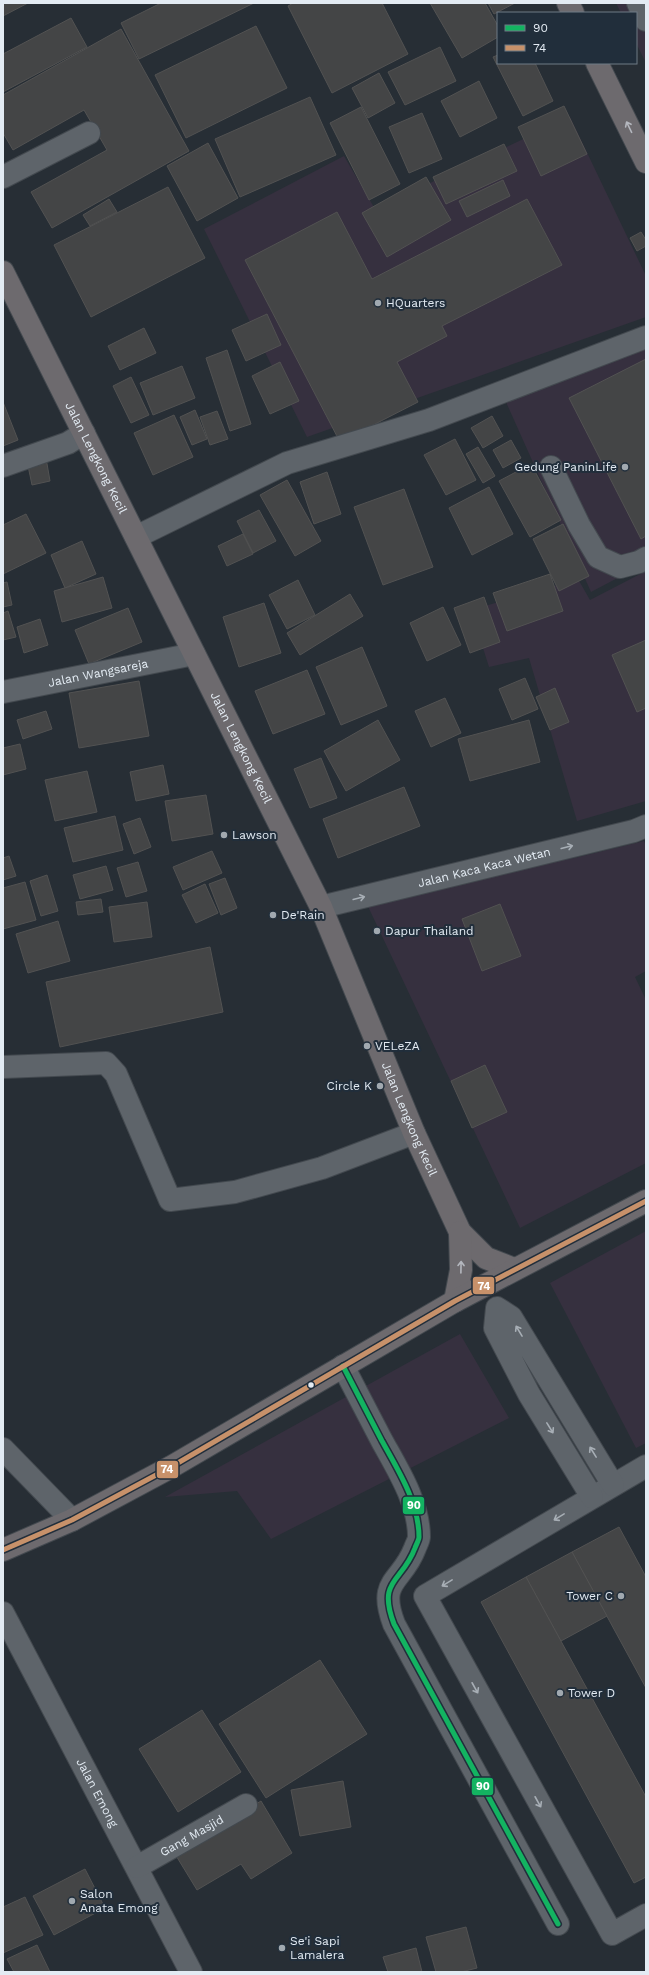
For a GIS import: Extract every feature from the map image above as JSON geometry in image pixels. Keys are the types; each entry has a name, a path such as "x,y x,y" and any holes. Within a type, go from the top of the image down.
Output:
{"main road":[{"path":"568,3 572,12"},
{"path":"597,64 646,162"},
{"name":"Jalan Lengkong Kecil","path":"3,272 321,907 414,1133 460,1232 486,1258 510,1272"},
{"path":"3,1550 72,1520 171,1467 455,1301 646,1201"},
{"name":"Jalan Lengkong Kecil","path":"455,1301 461,1270 460,1232"}],"street":[{"path":"638,3 646,20"},
{"path":"3,177 89,133"},
{"path":"136,537 286,463 429,420 646,337"},
{"path":"3,466 68,443 84,433"},
{"path":"551,467 579,525 598,556 620,567 639,562 646,558"},
{"name":"Jalan Wangsareja","path":"3,692 194,654"},
{"name":"Jalan Kaca Kaca Wetan","path":"321,907 634,831 646,826"},
{"path":"3,1067 106,1063 116,1074 170,1200 243,1190 322,1168 414,1133"},
{"path":"485,1285 497,1308 510,1317 613,1485"},
{"path":"497,1308 495,1328 529,1394 592,1497"},
{"path":"343,1366 405,1485 414,1508 419,1538 411,1558 392,1582 387,1598 392,1617 558,1924"},
{"path":"3,1448 72,1520"},
{"path":"646,1466 425,1596 612,1934 646,1915"},
{"name":"Jalan Emong","path":"3,1613 191,1972"},
{"name":"Gang Masjid","path":"137,1867 246,1805"}],"shaded area":[{"path":"616,3 646,3 646,63 637,45 637,12 620,12"},
{"path":"570,117 646,276 646,317 307,437 204,229 344,156 375,209"},
{"path":"646,325 646,563 591,592 497,382"},
{"path":"646,571 646,801 577,821 529,658 489,667 471,610 578,579 590,600"},
{"path":"644,841 646,846 646,971 635,977 646,1000 646,1163 520,1228 364,898 574,858"},
{"path":"646,1231 646,1443 636,1448 550,1283"},
{"path":"460,1334 509,1418 271,1539 237,1491 165,1497"}],"building":[{"path":"3,3 28,3 3,16"},
{"path":"161,3 254,3 139,59 121,23"},
{"path":"293,3 382,3 408,54 332,93 288,6"},
{"path":"430,3 485,3 497,24 497,38 462,58"},
{"path":"488,3 515,3 497,12 494,14"},
{"path":"71,18 87,47 3,92 3,54"},
{"path":"256,26 287,88 186,138 155,75"},
{"path":"121,29 189,151 52,228 31,192 107,150 84,110 13,150 3,133 3,95"},
{"path":"440,47 456,81 405,105 388,72"},
{"path":"497,55 497,64 535,64 553,101 523,116 493,57"},
{"path":"379,73 395,103 368,118 352,88"},
{"path":"479,81 497,118 460,137 441,101"},
{"path":"310,97 336,155 240,197 215,139"},
{"path":"564,106 587,154 541,176 518,127"},
{"path":"361,107 400,184 369,200 330,123"},
{"path":"422,113 442,159 409,173 389,127"},
{"path":"208,143 238,198 197,221 167,166"},
{"path":"504,144 517,171 446,204 433,177"},
{"path":"426,177 451,220 387,257 362,213"},
{"path":"503,180 510,196 467,217 459,201"},
{"path":"168,187 205,258 91,317 54,245"},
{"path":"109,199 117,212 90,226 83,215"},
{"name":"HQuarters","path":"527,199 562,265 442,326 447,336 397,362 418,402 340,442 245,260 337,212 372,279"},
{"path":"641,232 646,240 646,246 637,251 630,238"},
{"path":"267,314 281,345 246,361 232,330"},
{"path":"144,328 156,353 120,370 108,346"},
{"path":"227,350 251,424 230,431 206,358"},
{"name":"Gedung PaninLife","path":"646,359 646,536 641,539 569,398"},
{"path":"280,362 299,401 270,414 252,376"},
{"path":"182,366 195,398 153,415 140,383"},
{"path":"131,377 149,415 131,423 113,386"},
{"path":"3,402 18,440 3,446"},
{"path":"195,410 207,439 192,445 180,417"},
{"path":"217,411 228,439 210,445 200,417"},
{"path":"174,415 193,457 153,475 134,433"},
{"path":"492,416 503,436 483,448 471,428"},
{"path":"455,439 476,480 446,495 424,455"},
{"path":"511,440 521,458 503,468 493,450"},
{"path":"478,447 495,476 483,483 466,454"},
{"path":"46,458 50,481 32,485 27,461"},
{"path":"531,464 561,520 530,537 499,481"},
{"path":"327,472 341,514 314,524 300,482"},
{"path":"287,480 321,541 295,556 260,495"},
{"path":"489,487 513,534 472,555 449,508"},
{"path":"404,489 433,567 383,585 354,507"},
{"path":"259,510 276,541 253,553 237,521"},
{"path":"26,514 46,553 3,574 3,525"},
{"path":"563,524 589,576 559,591 533,539"},
{"path":"243,534 253,554 227,566 218,546"},
{"path":"82,541 96,574 65,588 51,555"},
{"path":"550,574 563,611 507,631 493,593"},
{"path":"103,577 112,608 62,622 54,591"},
{"path":"298,580 315,615 287,629 269,595"},
{"path":"7,582 12,605 3,607 3,583"},
{"path":"350,594 363,616 300,655 287,633"},
{"path":"484,597 500,642 470,653 454,608"},
{"path":"264,603 281,653 239,667 223,617"},
{"path":"443,607 461,645 427,661 410,623"},
{"path":"128,608 142,642 89,664 75,630"},
{"path":"8,611 16,637 3,640 3,613"},
{"path":"40,619 48,645 24,653 17,627"},
{"path":"646,640 646,708 637,712 612,655"},
{"path":"362,647 387,706 341,725 316,667"},
{"path":"307,670 325,714 273,734 255,691"},
{"path":"525,678 538,709 512,720 499,689"},
{"path":"139,681 149,736 79,748 69,693"},
{"path":"555,688 569,722 550,730 536,697"},
{"path":"445,698 461,733 431,747 415,711"},
{"path":"46,711 52,729 23,739 17,720"},
{"path":"378,720 400,760 346,791 324,751"},
{"path":"529,720 540,762 470,781 458,739"},
{"path":"20,744 26,769 3,775 3,748"},
{"path":"321,758 337,798 310,808 294,769"},
{"path":"163,765 169,794 136,801 130,772"},
{"path":"87,771 97,812 55,821 45,780"},
{"path":"404,787 420,826 338,858 323,819"},
{"path":"206,795 213,834 172,841 165,801"},
{"path":"115,816 123,850 73,862 64,828"},
{"path":"140,818 151,847 134,854 123,824"},
{"path":"212,851 222,873 183,890 173,867"},
{"path":"9,856 16,876 3,880 3,858"},
{"path":"138,862 147,891 126,897 117,868"},
{"path":"106,866 113,890 80,899 73,875"},
{"path":"47,875 58,911 41,916 30,881"},
{"path":"225,878 237,908 221,915 209,884"},
{"path":"25,882 36,920 3,929 3,888"},
{"path":"205,884 218,913 196,923 182,895"},
{"path":"101,899 103,912 78,915 76,902"},
{"path":"147,902 152,937 114,942 109,907"},
{"path":"500,904 521,956 482,971 462,919"},
{"path":"58,921 70,961 28,973 16,934"},
{"path":"210,947 223,1012 60,1047 46,982"},
{"path":"485,1065 507,1112 472,1128 451,1081"},
{"name":"Tower C","path":"619,1527 646,1577 646,1688 572,1552"},
{"path":"572,1552 607,1616 561,1641 526,1577"},
{"name":"Tower D","path":"526,1577 646,1797 646,1877 634,1883 481,1602"},
{"path":"320,1660 367,1734 266,1798 219,1724"},
{"path":"202,1710 241,1772 178,1812 139,1749"},
{"path":"343,1781 351,1827 300,1836 291,1790"},
{"path":"261,1801 292,1853 251,1879 241,1864 197,1890 175,1854"},
{"path":"85,1869 105,1908 54,1935 33,1896"},
{"path":"25,1897 43,1935 3,1953 3,1907"},
{"path":"466,1927 477,1968 461,1972 436,1972 426,1937"},
{"path":"37,1945 50,1972 14,1972 7,1959"},
{"path":"416,1948 422,1972 388,1972 383,1957"}],"transit line":[{"name":"74","path":"3,1550 72,1520 171,1467 455,1301 646,1201"},
{"name":"90","path":"343,1366 401,1475 412,1499 418,1524 419,1538 415,1548 410,1559 393,1582 390,1589 388,1598 389,1609 394,1624 558,1924"}],"place":[{"name":"HQuarters","path":"378,303"},
{"name":"Gedung PaninLife","path":"625,467"},
{"name":"Lawson","path":"224,835"},
{"name":"De'Rain","path":"273,915"},
{"name":"Dapur Thailand","path":"377,931"},
{"name":"VELeZA","path":"367,1046"},
{"name":"Circle K","path":"380,1086"},
{"name":"Tower C","path":"621,1596"},
{"name":"Tower D","path":"560,1693"},
{"name":"Salon Anata Emong","path":"72,1901"},
{"name":"Se'i Sapi Lamalera","path":"282,1948"}]}
